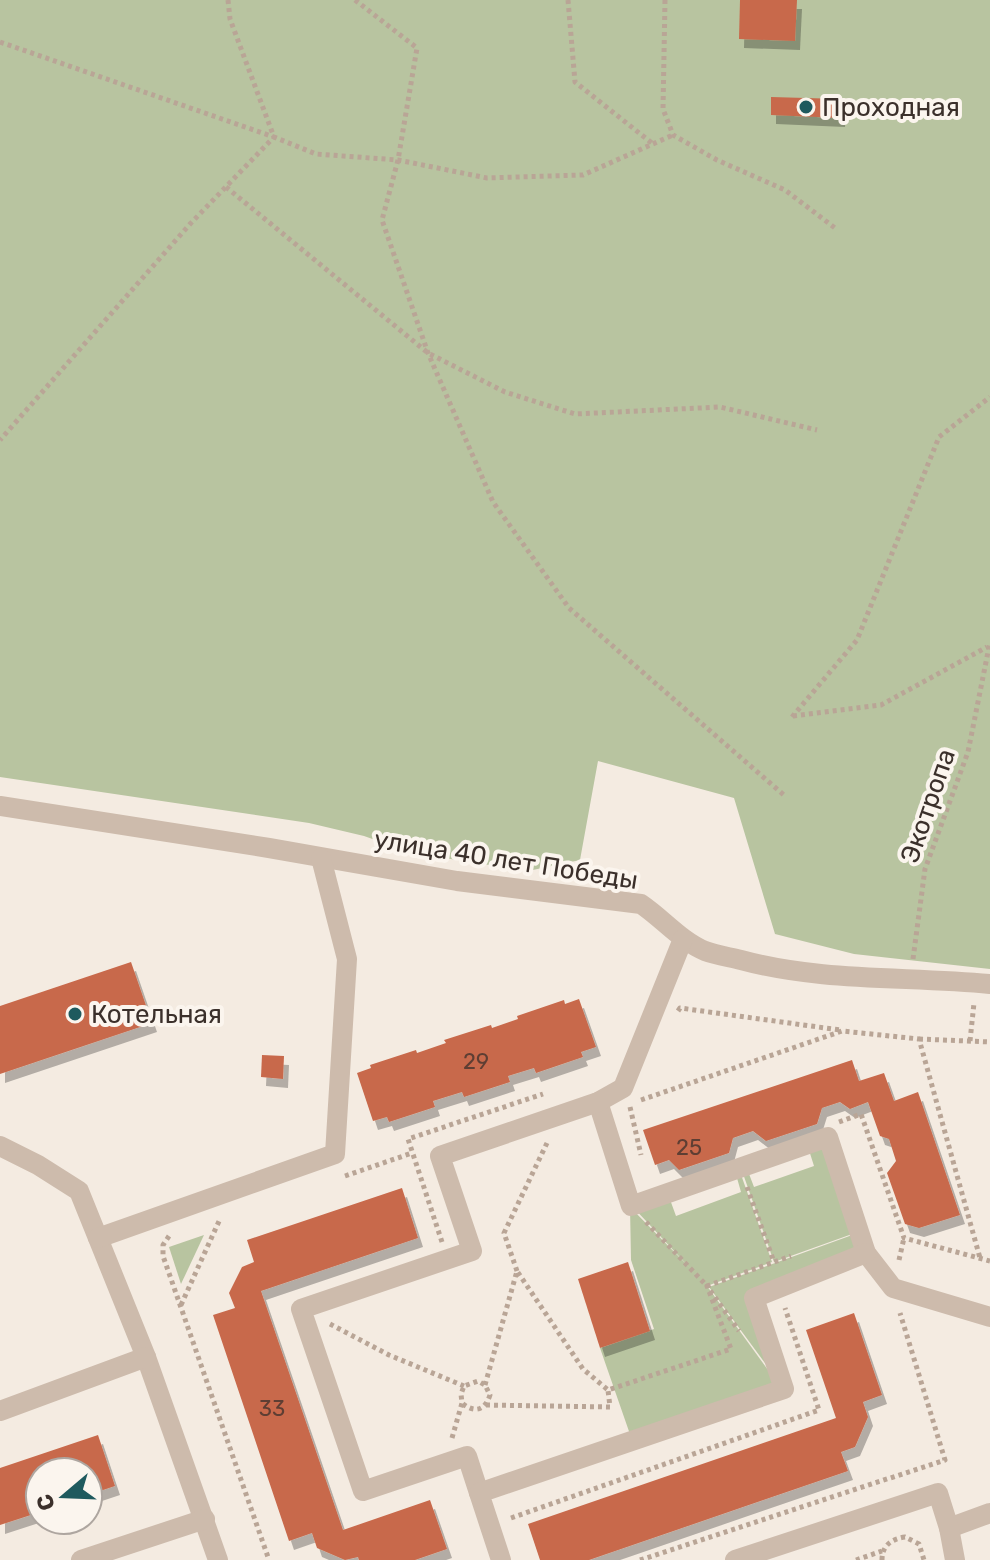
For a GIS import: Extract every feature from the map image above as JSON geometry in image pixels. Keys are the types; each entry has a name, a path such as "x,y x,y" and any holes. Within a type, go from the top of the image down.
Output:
{"street":[{"name":"улица 40 лет Победы","path":"0,806 457,881 641,904 665,920 683,939 705,951 775,969 839,977 990,984"},
{"path":"98,1238 335,1154 347,959 321,858"},
{"path":"501,1560 467,1456 363,1491 301,1309 472,1251 440,1156 598,1102 623,1088 683,939"},
{"path":"598,1102 631,1206 828,1137 866,1253 893,1288 990,1317"},
{"path":"0,1146 79,1191 146,1357 218,1560"},
{"path":"479,1493 784,1389 754,1298 866,1253"},
{"path":"0,1411 146,1357"},
{"path":"735,1560 938,1493 955,1560"},
{"path":"949,1528 990,1513"},
{"path":"81,1560 205,1519"}],"path":[{"path":"228,0 230,19 274,137"},
{"path":"355,0 417,48 398,160 382,220 428,353 493,502 569,608 785,796"},
{"path":"568,0 575,82 653,144"},
{"path":"665,0 663,109 673,135 717,160 785,190 835,228"},
{"path":"0,42 316,154 398,160 487,178 583,175 673,135"},
{"path":"0,440 274,137"},
{"path":"226,187 428,353 505,392 575,414 720,407 817,430"},
{"path":"989,644 881,705 792,717 857,640 939,437 990,397"},
{"name":"Экотропа","path":"910,979 925,869 968,752 989,644"},
{"path":"673,1021 680,1008 842,1031"},
{"path":"919,1039 990,1042"},
{"path":"630,1104 636,1095"},
{"path":"485,1385 471,1382 464,1386 462,1403 469,1409 478,1410 486,1405 610,1407 608,1390 583,1369 517,1271 504,1233 560,1115"},
{"path":"338,1178 412,1153 445,1252"},
{"path":"740,1168 774,1262"},
{"path":"631,1206 707,1286 745,1338"},
{"path":"181,1307 220,1219 207,1223"},
{"path":"181,1232 168,1237 163,1245 163,1256 269,1560"},
{"path":"640,1560 945,1460 893,1288 904,1238"},
{"path":"707,1286 801,1253"},
{"path":"980,1258 990,1261"},
{"path":"486,1405 490,1395 485,1385 517,1271"},
{"path":"608,1390 731,1349 707,1286"},
{"path":"301,1309 389,1355 464,1386"},
{"path":"882,1560 889,1542 905,1537 919,1544 924,1559"},
{"path":"859,1560 883,1551"}],"green space":[{"path":"0,0 990,0 990,969 854,954 775,934 734,798 598,761 580,860 528,871 412,853 364,836 309,823 0,777"},
{"path":"823,1141 855,1233 774,1262 741,1168 746,1166 754,1187 814,1166 808,1147"},
{"path":"739,1169 772,1262 707,1286 781,1388 632,1440 600,1348 654,1329 631,1260 630,1207 690,1268 632,1206 668,1194 676,1216 741,1192 735,1171"},
{"path":"855,1234 862,1254 753,1298 784,1389 709,1287"},
{"path":"204,1235 181,1284 169,1247"}],"building":[{"path":"740,0 797,0 795,41 739,39"},
{"name":"Проходная","path":"771,97 841,99 840,118 771,115"},
{"name":"Котельная","path":"131,962 152,1023 0,1074 0,1006"},
{"path":"579,999 596,1047 581,1052 583,1057 536,1073 534,1068 508,1076 510,1082 464,1097 462,1092 433,1101 435,1107 389,1122 387,1117 373,1121 357,1073 371,1068 370,1065 416,1050 417,1053 446,1043 444,1040 491,1025 492,1028 564,1000 565,1004"},
{"path":"262,1055 284,1056 283,1079 261,1077"},
{"path":"852,1060 859,1081 884,1073 894,1101 918,1092 960,1215 919,1228 905,1224 887,1173 896,1161 889,1139 880,1136 868,1102 850,1109 840,1102 822,1108 817,1124 766,1141 753,1131 733,1138 729,1153 679,1170 669,1160 655,1165 643,1130"},
{"path":"402,1188 418,1238 261,1291 343,1530 430,1500 447,1549 415,1560 359,1560 358,1557 345,1560 317,1548 312,1533 289,1541 213,1315 235,1308 229,1293 242,1267 254,1262 247,1240"},
{"path":"628,1262 650,1331 600,1348 578,1279"},
{"path":"854,1313 882,1395 863,1402 868,1417 855,1447 841,1452 848,1471 589,1560 540,1560 528,1524 836,1418 806,1330"},
{"path":"98,1435 115,1486 104,1490 104,1456 36,1456"},
{"path":"24,1460 24,1517 0,1525 0,1468"}],"place":[{"name":"Проходная","path":"806,107"},
{"name":"Котельная","path":"75,1014"}]}
